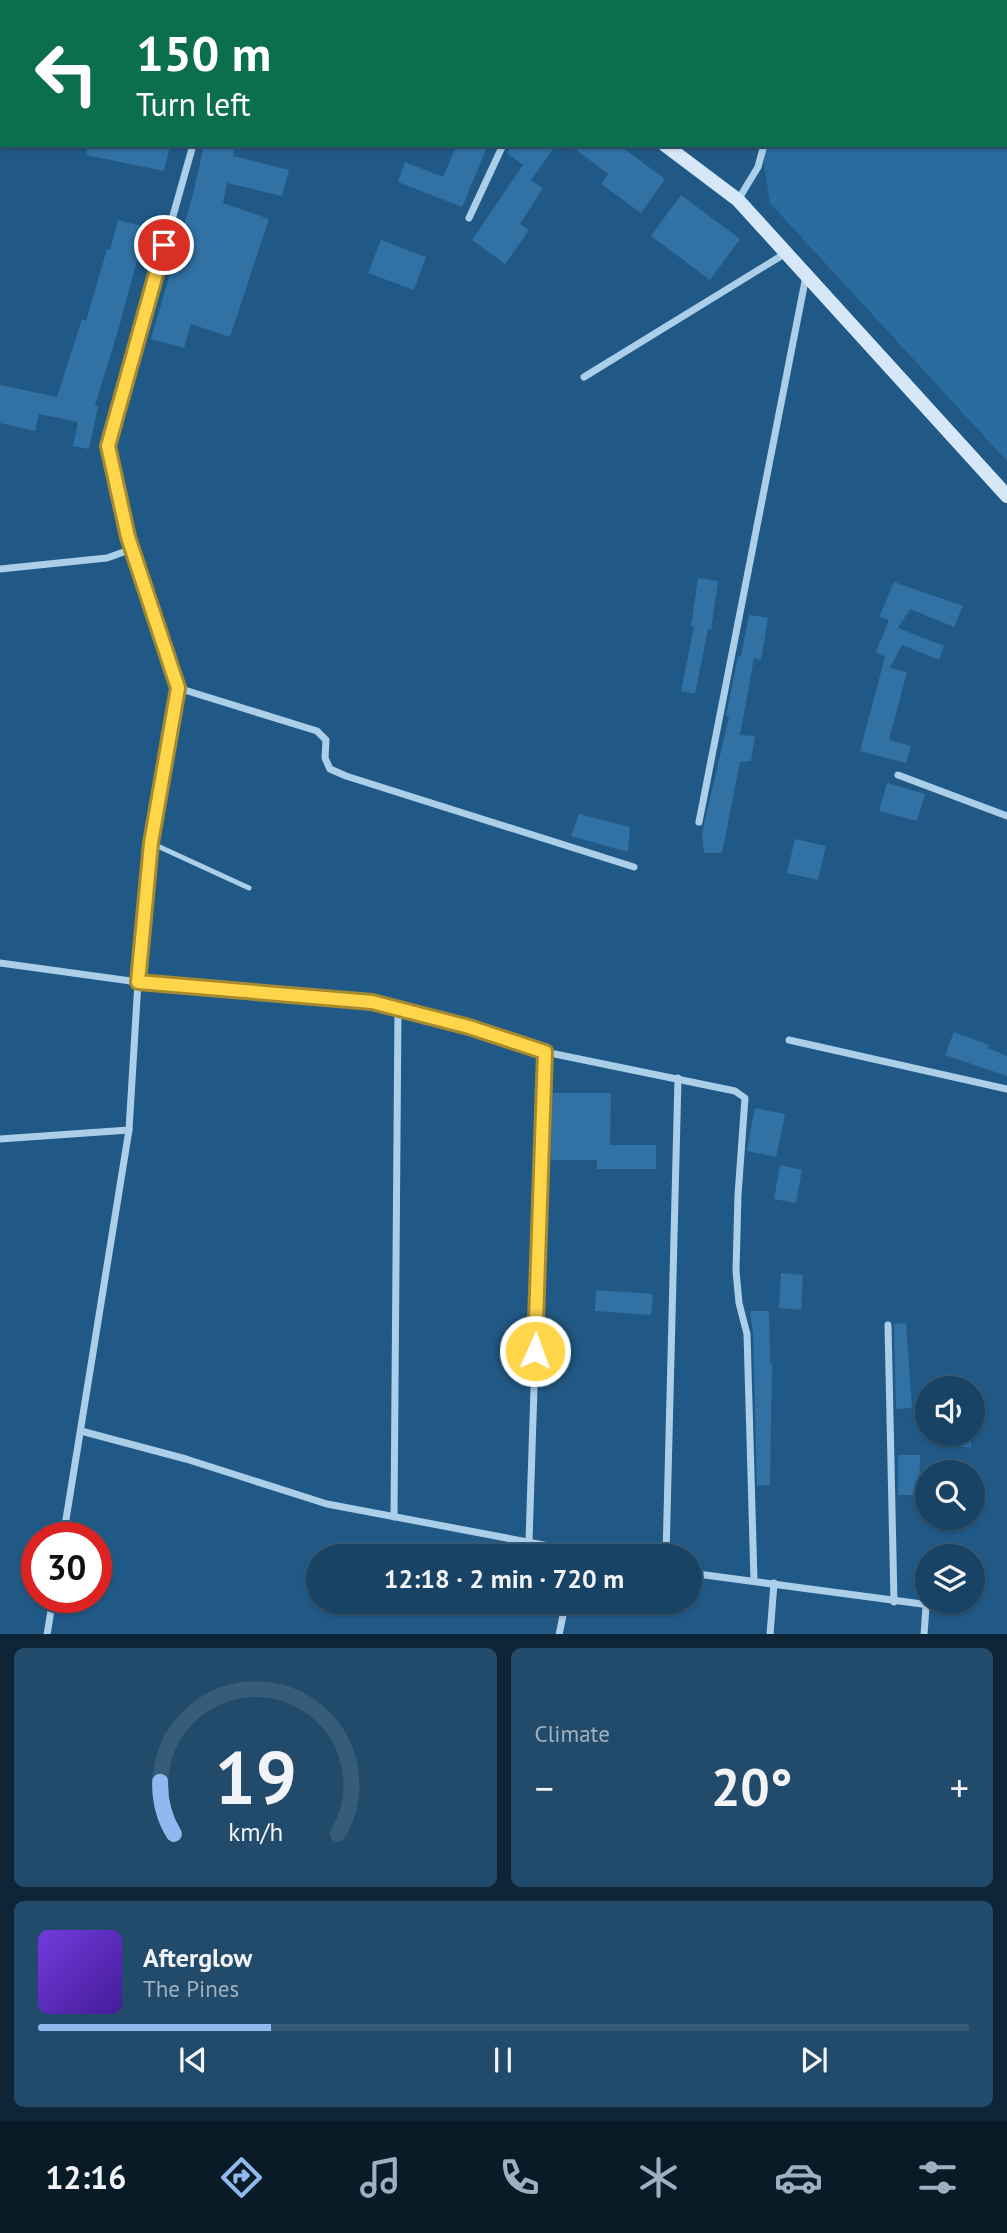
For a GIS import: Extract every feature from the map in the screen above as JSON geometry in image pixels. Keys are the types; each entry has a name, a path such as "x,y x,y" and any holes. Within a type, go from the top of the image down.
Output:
{"street":[{"path":"66,1522 129,1130 138,982 151,843 178,688 132,549 108,446 192,147"},
{"path":"468,218 502,147"},
{"path":"668,147 738,200 1007,496"},
{"path":"738,200 758,167 763,147"},
{"path":"584,377 786,253"},
{"path":"699,822 806,275"},
{"path":"0,569 107,558 132,549"},
{"path":"178,688 317,731 326,740 326,758 330,769 346,776 634,867"},
{"path":"898,775 1007,816"},
{"path":"0,963 138,982 372,1002 469,1027 545,1052 735,1091 745,1098 736,1271 738,1303 747,1334 754,1580"},
{"path":"394,1517 398,1009"},
{"path":"789,1040 1007,1089"},
{"path":"529,1541 545,1052"},
{"path":"666,1544 678,1078"},
{"path":"0,1139 129,1130"},
{"path":"888,1325 894,1602"},
{"path":"81,1431 186,1459 327,1504 541,1544"},
{"path":"702,1574 915,1605"},
{"path":"770,1634 774,1583"},
{"path":"47,1634 50,1613"},
{"path":"559,1634 563,1614"},
{"path":"924,1634 925,1614"}],"lane":[{"path":"151,843 249,888"}],"shaded area":[{"path":"761,147 1007,147 1007,461 770,203"}],"building":[{"path":"88,147 170,147 164,171 86,155"},
{"path":"204,147 235,147 233,156 289,170 282,196 227,183 223,203 269,219 230,337 191,324 184,348 151,339 193,194"},
{"path":"456,147 487,147 462,207 398,182 405,162 443,177"},
{"path":"510,147 555,147 531,180 543,188 520,224 529,230 505,264 472,240 523,165 507,153"},
{"path":"573,147 622,147 665,179 641,213 601,184 608,174"},
{"path":"681,195 740,239 710,280 651,236"},
{"path":"118,220 146,227 95,405 98,406 89,449 73,446 78,422 39,414 35,431 0,423 0,385 57,397 82,319 86,321"},
{"path":"381,240 426,257 414,290 368,273"},
{"path":"698,578 718,581 711,630 708,629 695,694 681,691 694,627 691,627"},
{"path":"894,582 963,606 954,627 910,609 898,628 944,646 939,660 902,645 890,668 907,672 889,740 911,746 906,763 860,751 885,657 876,652 889,620 879,617"},
{"path":"749,615 768,618 761,660 754,658 740,735 755,736 751,761 740,762 722,853 704,853 702,833 729,717 726,716 738,656 741,656"},
{"path":"887,783 925,794 917,821 879,811"},
{"path":"579,814 630,827 628,852 571,836"},
{"path":"795,839 826,846 818,880 787,873"},
{"path":"954,1032 989,1045 988,1048 1007,1056 1007,1076 945,1055"},
{"path":"552,1093 611,1093 610,1145 656,1145 656,1169 597,1169 597,1160 551,1160"},
{"path":"755,1108 785,1114 776,1157 747,1151"},
{"path":"780,1165 802,1170 796,1203 774,1199"},
{"path":"781,1273 803,1275 801,1310 779,1308"},
{"path":"596,1290 653,1294 651,1315 595,1311"},
{"path":"750,1311 769,1311 772,1363 770,1485 757,1486"},
{"path":"906,1323 912,1408 896,1409 894,1324"},
{"path":"898,1455 920,1455 920,1460 915,1460 915,1495 898,1495"}],"route":[{"path":"164,245 108,446 128,537 178,688 151,843 138,982 372,1002 469,1027 545,1052 535,1351"}]}
